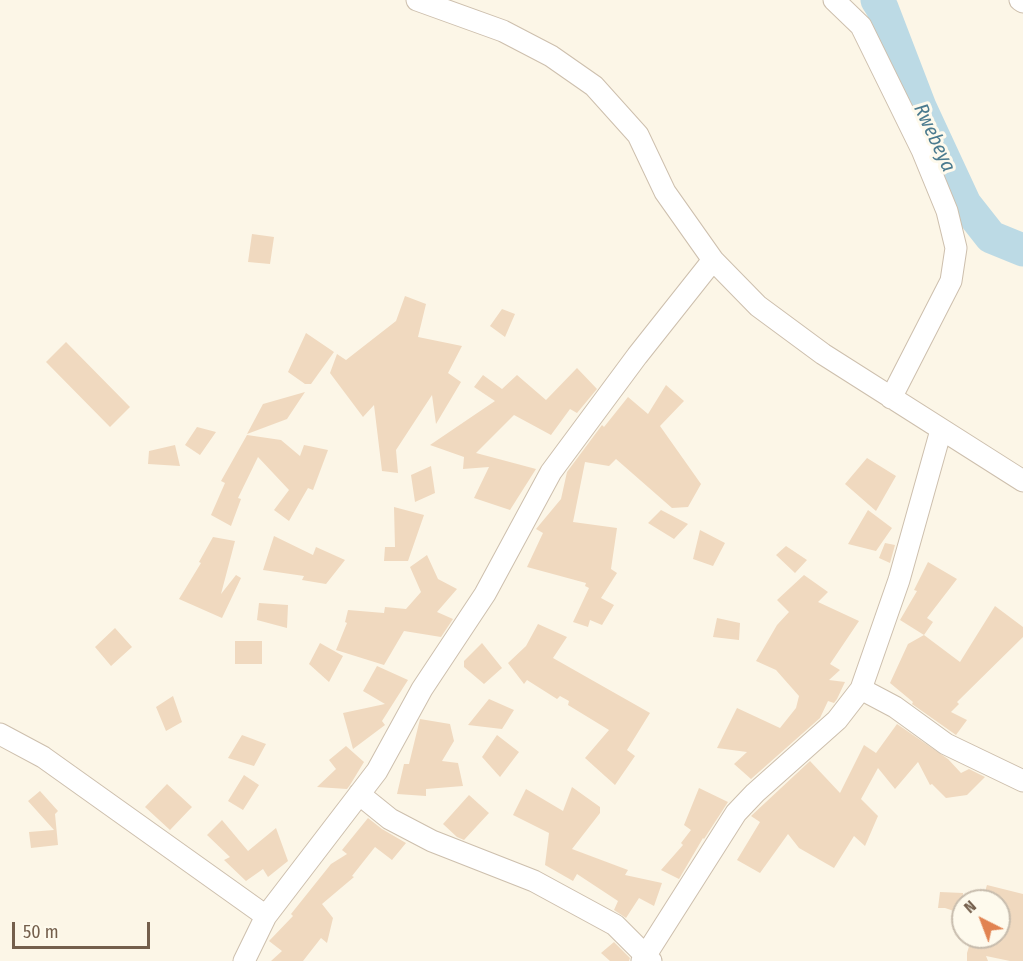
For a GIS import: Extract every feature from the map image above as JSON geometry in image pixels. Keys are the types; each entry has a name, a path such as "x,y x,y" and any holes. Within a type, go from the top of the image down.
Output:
{"street":[{"path":"417,0 503,31 551,56 594,86 638,135 665,192 713,260 758,306 823,354 1023,480"},
{"path":"834,0 861,26 912,129 947,211 956,248 951,281 891,398"},
{"path":"244,961 266,916 377,771 422,689 485,594 551,472 637,356 713,260"},
{"path":"359,794 390,819 432,841 534,881 605,920 615,926 646,959 736,813 755,793 837,720 861,689 899,580 941,430"},
{"path":"861,689 895,707 946,744 1023,781"},
{"path":"0,734 43,757 266,916"}],"building":[{"path":"252,234 274,237 270,264 248,262"},
{"path":"405,296 426,304 418,337 462,346 448,373 461,382 436,424 432,395 396,450 398,473 382,471 374,405 363,417 330,373 337,354 346,360 396,321"},
{"path":"502,309 515,314 505,337 490,326"},
{"path":"306,333 334,352 311,384 305,384 288,372"},
{"path":"66,342 130,407 110,427 46,362"},
{"path":"577,368 597,389 577,413 570,409 551,435 514,415 476,453 536,469 510,510 474,498 489,467 463,469 464,457 430,445 495,401 474,387 483,375 502,389 517,375 546,400"},
{"path":"666,385 684,401 660,426 701,484 688,507 672,508 616,459 609,466 585,462 573,522 617,528 611,569 617,573 601,598 614,605 602,625 590,620 588,627 573,622 589,588 585,586 586,583 527,567 543,533 536,529 561,499 567,472 602,425 604,427 628,397 648,414"},
{"path":"305,392 287,419 247,434 263,404"},
{"path":"197,427 216,432 200,455 185,445"},
{"path":"247,435 281,440 300,456 304,445 328,450 313,490 308,488 289,521 274,510 289,490 258,457 238,498 241,499 231,526 211,515 225,483 221,481"},
{"path":"175,445 180,466 148,464 149,451"},
{"path":"867,458 896,476 876,511 845,484"},
{"path":"431,466 435,493 415,502 411,475"},
{"path":"394,507 424,515 408,561 384,561 385,547 395,547"},
{"path":"661,510 688,524 674,539 648,523"},
{"path":"868,510 892,528 876,551 848,544"},
{"path":"700,530 725,543 713,566 693,559"},
{"path":"274,536 313,555 316,547 345,560 326,584 302,580 304,576 263,570"},
{"path":"213,537 235,541 221,594 236,575 241,578 222,618 179,599 201,563 199,562"},
{"path":"885,543 895,545 890,563 879,558"},
{"path":"786,546 807,560 795,573 776,555"},
{"path":"427,555 438,579 457,589 437,612 453,619 441,637 404,631 384,665 336,650 347,623 345,622 348,610 384,613 385,607 406,609 421,592 410,567"},
{"path":"928,562 957,579 927,618 933,622 924,635 900,620 917,591 914,590"},
{"path":"804,575 828,592 818,602 859,621 830,664 840,670 829,680 845,682 834,703 828,701 820,718 751,779 734,764 747,752 717,748 737,708 780,728 796,708 799,696 776,670 756,661 777,625 789,612 777,600"},
{"path":"259,603 288,605 287,628 257,620"},
{"path":"995,606 1023,627 1023,637 957,702 959,704 951,712 967,720 956,735 912,704 913,702 890,683 908,644 924,635 960,662"},
{"path":"717,618 740,623 739,640 713,637"},
{"path":"538,624 567,637 553,658 650,713 627,750 635,756 615,785 585,758 609,730 568,705 569,701 560,696 557,699 527,680 524,684 508,663 526,646"},
{"path":"115,628 132,647 111,666 95,647"},
{"path":"235,641 262,641 262,664 235,664"},
{"path":"320,643 343,656 329,682 309,664"},
{"path":"482,643 502,668 484,684 464,667 464,661"},
{"path":"377,666 408,680 382,721 385,725 353,749 343,713 385,704 363,691"},
{"path":"173,696 182,722 166,731 156,707"},
{"path":"489,699 514,710 502,729 468,725"},
{"path":"420,719 450,724 454,741 442,761 458,763 463,786 426,789 426,796 397,794 404,764 409,764"},
{"path":"897,724 948,759 961,773 969,769 985,777 967,795 946,798 932,784 930,785 918,762 895,789 878,768 861,799 878,816 865,846 854,836 834,868 799,848 788,834 760,873 737,860 760,822 751,816 810,761 840,793 864,745 876,753"},
{"path":"242,735 266,744 254,766 228,758"},
{"path":"497,735 519,752 500,777 482,757"},
{"path":"346,746 364,762 350,785 347,789 317,787 336,769 329,760"},
{"path":"244,775 259,785 243,810 228,801"},
{"path":"167,784 192,807 170,830 145,807"},
{"path":"572,787 600,807 600,813 572,849 628,870 625,875 662,883 654,906 639,898 626,918 614,910 618,901 577,874 573,881 545,865 549,833 513,815 526,789 563,811"},
{"path":"699,788 728,802 679,879 661,870 683,845 681,843 691,830 684,825"},
{"path":"40,791 58,811 55,814 58,845 31,848 29,832 54,830 28,801"},
{"path":"469,795 489,813 464,840 457,837 443,824"},
{"path":"368,818 406,843 392,860 375,847 352,876 354,877 322,904 333,918 327,943 321,938 303,961 271,961 282,951 269,941 293,916 291,914 331,864 347,854 342,850"},
{"path":"222,820 248,851 276,828 288,861 268,877 263,869 246,881 224,860 230,857 207,835"},
{"path":"987,885 1003,889 986,889"},
{"path":"1011,891 1023,894 1023,961 986,956 988,961 967,961 968,949 1011,949"},
{"path":"940,892 951,892 951,910 938,908"},
{"path":"614,942 630,958 629,961 610,961 601,953"}],"waterway":[{"name":"Rwebeya","path":"877,0 920,107 965,204 991,237 1023,250"}]}
